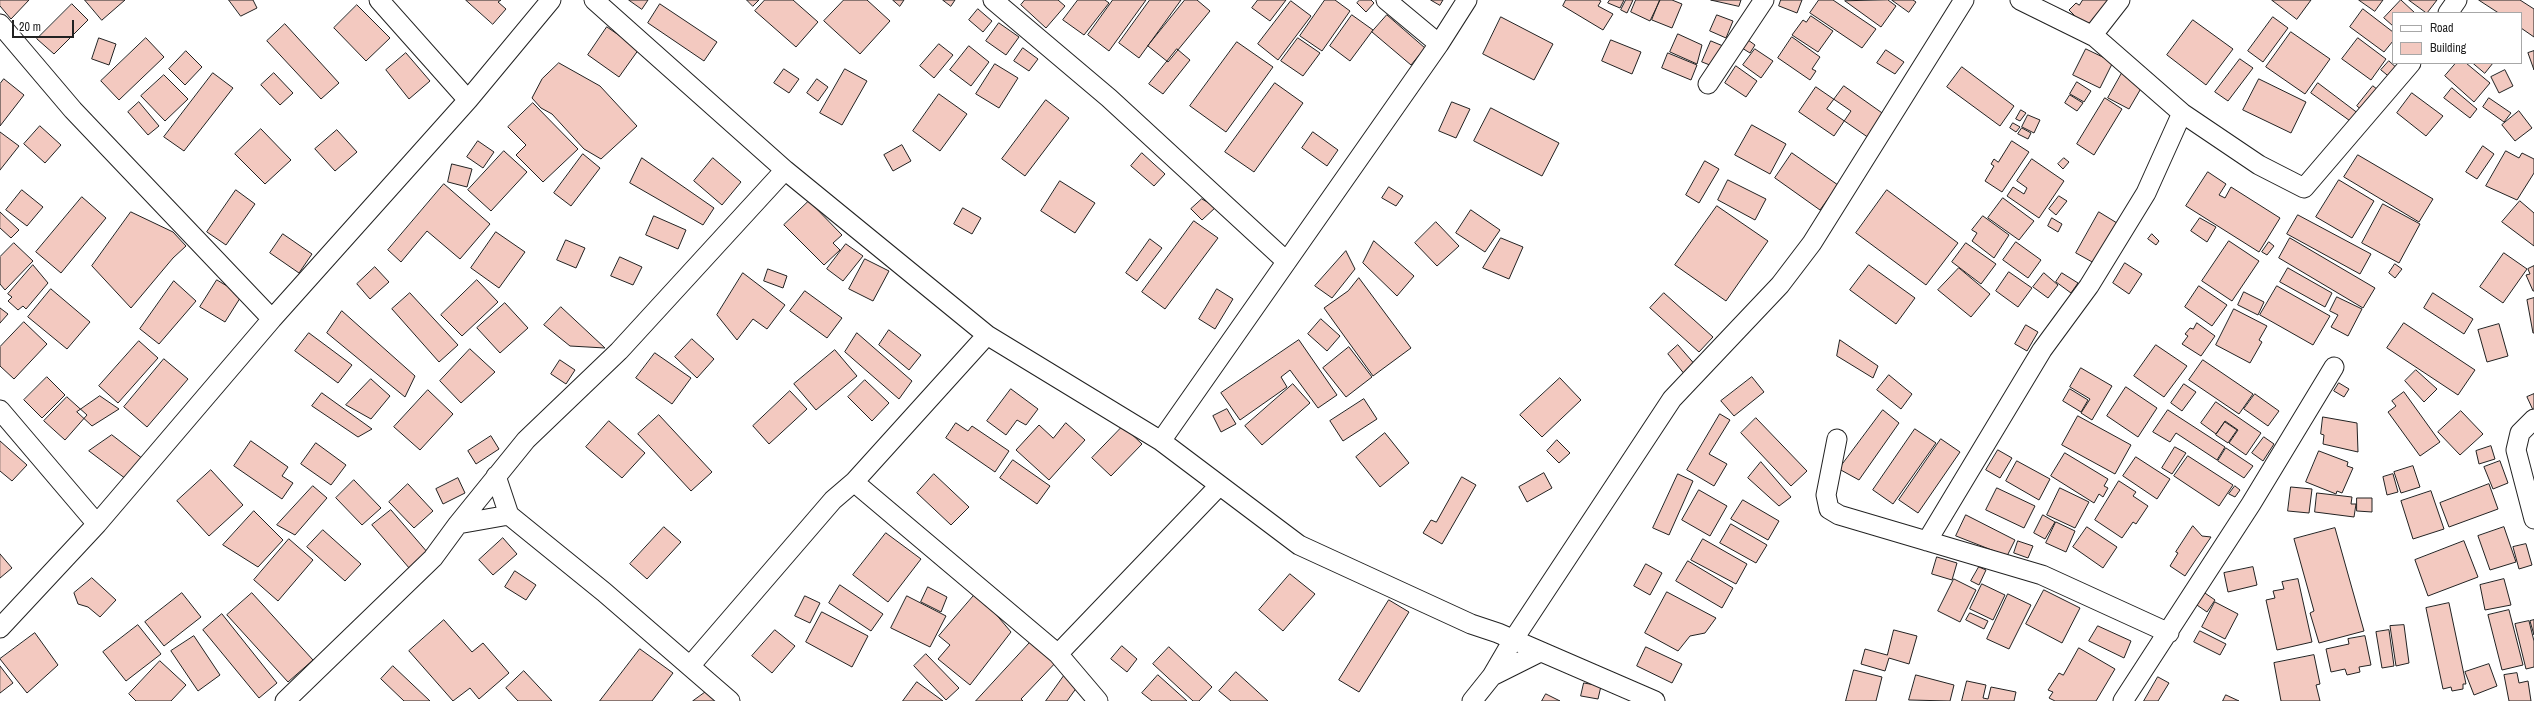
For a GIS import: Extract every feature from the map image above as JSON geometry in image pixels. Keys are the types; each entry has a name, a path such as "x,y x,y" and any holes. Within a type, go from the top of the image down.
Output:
{"street":[{"path":"379,0 468,100"},
{"path":"0,628 97,524 272,319 468,100 551,0"},
{"path":"594,0 785,170 987,335 1161,441 1299,545 1471,624 1513,640 1655,701"},
{"path":"993,0 1109,98 1286,261"},
{"path":"1386,0 1439,44"},
{"path":"1161,441 1439,44 1467,0"},
{"path":"1708,84 1764,0"},
{"path":"1472,701 1492,676 1513,640 1672,399 1769,296 1812,243 1964,0"},
{"path":"2020,0 2095,36 2182,113 2259,165 2304,188 2410,64"},
{"path":"2095,36 2095,32 2120,0"},
{"path":"2449,12 2457,0"},
{"path":"0,24 73,110 272,319"},
{"path":"1927,541 2042,350 2089,286 2146,193 2182,113"},
{"path":"286,701 433,558 458,524 526,440 619,351 785,170"},
{"path":"690,666 833,500 854,482 987,335"},
{"path":"2123,701 2169,633 2334,368"},
{"path":"0,410 97,524"},
{"path":"2534,419 2520,433 2516,450 2534,519"},
{"path":"1837,439 1826,495 1829,509 1839,515 2042,575 2169,633"},
{"path":"496,476 509,516 604,592 730,701"},
{"path":"854,482 1058,654 1098,701"},
{"path":"1058,654 1219,486"},
{"path":"458,524 509,516"},
{"path":"1492,676 1540,652"}],"building":[{"path":"0,0 29,0 11,19 0,6"},
{"path":"85,0 125,0 102,20"},
{"path":"229,0 253,0 257,8 241,16"},
{"path":"466,0 501,0 498,2 506,9 493,24"},
{"path":"629,0 648,0 642,9"},
{"path":"747,0 759,0 753,6"},
{"path":"765,0 793,0 818,22 796,47 755,11"},
{"path":"844,0 867,0 890,21 860,54 824,21"},
{"path":"893,0 904,0 900,6"},
{"path":"943,0 955,0 951,6"},
{"path":"1025,0 1058,0 1065,6 1046,28 1021,5"},
{"path":"1078,0 1105,0 1109,3 1084,35 1063,20"},
{"path":"1113,0 1146,0 1109,51 1088,35"},
{"path":"1150,0 1181,0 1139,58 1119,43"},
{"path":"1185,0 1197,0 1210,11 1168,62 1148,46"},
{"path":"1258,0 1286,0 1270,21 1252,8"},
{"path":"1325,0 1335,0 1350,11 1322,51 1300,36"},
{"path":"1360,0 1371,0 1374,3 1366,12 1357,3"},
{"path":"1431,0 1443,0 1440,5"},
{"path":"1566,0 1599,0 1601,1 1598,6 1613,14 1603,30 1563,6"},
{"path":"1610,0 1624,0 1620,8 1608,3"},
{"path":"1626,0 1633,0 1627,13 1621,10"},
{"path":"1636,0 1660,0 1650,21 1631,12"},
{"path":"1660,0 1672,0 1682,4 1672,28 1652,20"},
{"path":"1711,0 1741,0 1739,6"},
{"path":"1781,0 1802,0 1797,13 1779,6"},
{"path":"1819,0 1833,0 1876,29 1862,48 1810,13"},
{"path":"1888,0 1896,6 1881,27 1845,1"},
{"path":"1892,0 1913,0 1916,2 1909,12"},
{"path":"2083,0 2109,0 2086,27 2069,10 2076,3 2079,5"},
{"path":"2272,0 2311,0 2297,19"},
{"path":"2359,0 2383,0 2375,11"},
{"path":"2401,0 2414,12 2392,12 2392,25 2384,18"},
{"path":"2409,0 2437,0 2428,12"},
{"path":"2479,0 2520,0 2534,9 2534,37 2522,29 2522,12 2497,12"},
{"path":"1291,1 1311,16 1278,60 1258,44"},
{"path":"72,4 88,20 54,54 37,39"},
{"path":"660,4 717,42 704,61 648,23"},
{"path":"357,5 390,38 366,61 334,28"},
{"path":"978,9 992,21 983,32 969,20"},
{"path":"2363,9 2392,31 2392,42 2384,52 2350,27"},
{"path":"1352,15 1373,30 1350,61 1330,46"},
{"path":"1387,15 1425,48 1411,65 1372,32"},
{"path":"1717,15 1733,21 1726,38 1710,31"},
{"path":"1811,16 1833,31 1818,52 1792,35 1803,20 1806,22"},
{"path":"1501,17 1553,44 1534,80 1483,54"},
{"path":"2273,17 2288,28 2263,62 2248,51"},
{"path":"2193,20 2233,49 2206,85 2167,55"},
{"path":"999,23 1019,37 1006,55 986,41"},
{"path":"285,24 339,83 321,99 267,41"},
{"path":"607,27 639,49 619,77 588,55"},
{"path":"2291,32 2330,59 2305,94 2266,67"},
{"path":"1678,34 1702,45 1697,64 1670,52"},
{"path":"1792,37 1820,57 1812,69 1816,71 1810,80 1778,58"},
{"path":"99,38 116,44 109,65 92,59"},
{"path":"146,38 164,57 119,100 101,81"},
{"path":"1298,38 1320,53 1303,76 1281,61"},
{"path":"2358,38 2386,59 2371,80 2342,59"},
{"path":"1611,40 1641,52 1632,74 1602,61"},
{"path":"1748,40 1755,45 1750,53 1742,48"},
{"path":"1711,41 1723,46 1715,67 1702,62"},
{"path":"1237,42 1273,67 1226,132 1190,106"},
{"path":"939,44 953,55 934,78 920,66"},
{"path":"969,46 989,62 971,86 950,70"},
{"path":"1023,48 1038,59 1029,71 1014,61"},
{"path":"1177,49 1190,60 1163,94 1149,84"},
{"path":"1755,49 1773,61 1761,78 1743,65"},
{"path":"2086,49 2113,62 2100,88 2073,75"},
{"path":"1886,50 1904,62 1895,74 1877,63"},
{"path":"186,51 202,67 185,85 169,69"},
{"path":"2534,51 2534,70 2528,53"},
{"path":"406,53 430,81 409,99 386,70"},
{"path":"1668,53 1697,65 1691,80 1662,68"},
{"path":"2240,59 2253,68 2228,101 2215,92"},
{"path":"2389,61 2399,70 2392,79 2381,70"},
{"path":"559,63 600,86 637,126 601,159 584,149 552,114 541,108 532,98 542,79"},
{"path":"995,64 1018,78 999,108 976,94"},
{"path":"2455,64 2467,64 2490,83 2474,102 2445,76"},
{"path":"2474,64 2492,64 2485,73"},
{"path":"1736,66 1757,81 1746,97 1725,83"},
{"path":"1962,67 2014,106 2000,126 1947,87"},
{"path":"784,69 799,79 789,93 774,83"},
{"path":"845,69 867,81 842,125 820,113"},
{"path":"2505,70 2513,86 2499,93 2491,77"},
{"path":"213,73 233,88 184,151 164,137"},
{"path":"274,73 293,93 280,105 261,85"},
{"path":"2122,73 2143,85 2129,109 2108,98"},
{"path":"164,75 188,99 165,121 141,96"},
{"path":"4,79 24,95 0,126 0,84"},
{"path":"817,79 828,87 818,101 807,93"},
{"path":"2259,79 2306,102 2291,133 2243,110"},
{"path":"2077,82 2091,91 2084,102 2070,94"},
{"path":"1275,83 1303,103 1254,172 1225,152"},
{"path":"2318,83 2359,114 2353,123 2311,93"},
{"path":"1844,86 1885,115 1869,138 1827,109"},
{"path":"2373,86 2382,93 2365,113 2357,106"},
{"path":"1816,87 1851,111 1834,136 1799,112"},
{"path":"2452,88 2477,109 2470,118 2444,98"},
{"path":"2412,93 2443,116 2426,136 2397,113"},
{"path":"939,94 967,114 940,151 913,131"},
{"path":"2070,95 2083,103 2077,111 2065,103"},
{"path":"2105,98 2122,109 2094,155 2077,144"},
{"path":"2489,98 2511,113 2504,122 2483,107"},
{"path":"1046,100 1069,118 1025,176 1002,159"},
{"path":"139,102 159,126 148,135 128,112"},
{"path":"1452,102 1470,109 1456,138 1439,131"},
{"path":"533,103 578,149 543,182 516,155 526,145 508,127"},
{"path":"1491,108 1559,143 1542,176 1474,141"},
{"path":"2021,110 2026,113 2020,121 2016,119"},
{"path":"2519,111 2532,128 2515,141 2502,125"},
{"path":"2028,115 2040,120 2034,133 2022,127"},
{"path":"2013,123 2020,127 2016,132 2010,128"},
{"path":"1752,125 1786,144 1770,174 1735,155"},
{"path":"40,126 61,145 45,163 24,144"},
{"path":"2022,128 2031,133 2028,139 2018,134"},
{"path":"261,129 291,160 265,184 235,154"},
{"path":"337,130 357,152 335,171 315,149"},
{"path":"0,132 19,146 0,170"},
{"path":"1313,132 1338,150 1327,166 1302,148"},
{"path":"478,141 494,152 483,168 467,157"},
{"path":"2012,141 2029,152 2002,192 1985,181 1994,166 1991,164 1994,159 1998,162"},
{"path":"902,145 911,161 893,171 884,155"},
{"path":"2483,146 2494,154 2477,179 2466,172"},
{"path":"504,151 527,172 491,211 468,190"},
{"path":"2506,151 2519,158 2522,153 2534,159 2534,173 2517,200 2486,186"},
{"path":"1142,153 1165,174 1154,186 1131,166"},
{"path":"1792,153 1838,185 1820,210 1775,178"},
{"path":"583,154 600,168 571,206 554,193"},
{"path":"2358,155 2433,199 2419,222 2344,177"},
{"path":"642,158 714,208 703,225 630,183"},
{"path":"713,158 741,182 722,205 694,181"},
{"path":"2064,158 2069,162 2063,169 2058,164"},
{"path":"2032,159 2064,181 2039,218 2007,196 2013,187 2024,194 2027,188 2017,181"},
{"path":"1705,161 1719,169 1699,203 1686,195"},
{"path":"452,164 472,169 467,187 448,182"},
{"path":"2208,172 2226,184 2219,195 2225,198 2231,187 2280,218 2259,252 2186,206"},
{"path":"1728,180 1766,199 1755,220 1718,200"},
{"path":"2339,180 2374,201 2352,238 2316,217"},
{"path":"1060,181 1095,203 1075,233 1041,211"},
{"path":"444,184 490,224 460,259 427,231 401,262 388,250"},
{"path":"1389,187 1403,196 1396,206 1382,198"},
{"path":"22,190 43,207 27,226 6,210"},
{"path":"236,190 255,204 226,245 207,232"},
{"path":"1887,190 1958,243 1926,285 1856,233"},
{"path":"2059,196 2067,201 2056,215 2049,209"},
{"path":"82,197 106,218 61,273 36,252"},
{"path":"2003,198 2034,221 2019,240 1988,218"},
{"path":"1202,199 1216,207 1202,220 1191,209"},
{"path":"809,201 842,235 833,243 840,250 824,265 784,225"},
{"path":"2520,201 2534,213 2534,246 2502,222"},
{"path":"2383,204 2420,224 2399,263 2362,243"},
{"path":"1717,206 1768,241 1726,301 1675,265"},
{"path":"963,208 981,218 972,234 954,224"},
{"path":"1471,210 1500,230 1485,252 1456,233"},
{"path":"0,212 19,230 11,238 0,228"},
{"path":"131,212 173,232 186,246 173,258 131,308 92,266"},
{"path":"2099,212 2117,223 2094,263 2076,253"},
{"path":"2298,215 2371,254 2360,274 2287,234"},
{"path":"654,216 686,230 678,249 646,235"},
{"path":"1983,216 2009,235 1994,258 1972,241 1977,233 1972,230"},
{"path":"2052,218 2062,224 2058,232 2048,226"},
{"path":"2200,218 2216,227 2207,242 2191,231"},
{"path":"1194,221 1218,238 1165,309 1142,292"},
{"path":"1436,222 1459,246 1437,266 1415,243"},
{"path":"496,232 525,252 499,288 471,268"},
{"path":"283,234 312,254 299,273 270,253"},
{"path":"2152,234 2159,241 2156,245 2148,239"},
{"path":"1501,238 1523,247 1509,279 1483,268"},
{"path":"2290,238 2375,288 2363,308 2279,258"},
{"path":"1150,239 1162,248 1137,281 1126,273"},
{"path":"566,240 585,248 576,268 557,260"},
{"path":"1374,241 1414,276 1397,296 1363,263"},
{"path":"2229,241 2259,261 2232,301 2202,281"},
{"path":"2016,242 2041,260 2028,278 2003,260"},
{"path":"2269,242 2274,246 2267,255 2262,252"},
{"path":"14,243 33,261 5,290 0,284 0,257"},
{"path":"1966,243 1996,264 1981,284 1952,262"},
{"path":"846,244 863,256 843,281 827,269"},
{"path":"1346,251 1355,269 1332,298 1315,286"},
{"path":"2504,253 2527,269 2503,303 2480,287"},
{"path":"620,257 642,267 633,285 611,276"},
{"path":"865,259 889,271 873,301 849,289"},
{"path":"2125,263 2142,274 2129,294 2113,283"},
{"path":"2395,264 2402,269 2395,278 2389,273"},
{"path":"33,265 48,283 26,309 23,306 18,310 8,301 12,297 8,294"},
{"path":"1869,265 1915,298 1896,324 1850,290"},
{"path":"2534,266 2533,291 2526,275 2530,274 2528,269"},
{"path":"375,267 389,282 370,299 357,284"},
{"path":"1959,268 1990,294 1971,317 1938,290"},
{"path":"2288,268 2332,293 2325,307 2280,282"},
{"path":"768,269 787,276 783,288 764,281"},
{"path":"2009,272 2032,288 2018,307 1996,291"},
{"path":"743,273 785,305 767,329 753,319 737,340 717,315"},
{"path":"2044,273 2058,285 2048,298 2033,287"},
{"path":"2062,273 2078,283 2071,293 2056,282"},
{"path":"1359,278 1411,348 1373,376 1324,308 1348,291"},
{"path":"217,280 242,295 225,322 200,307"},
{"path":"477,280 498,302 462,336 441,315"},
{"path":"174,281 196,301 159,344 140,329"},
{"path":"2199,286 2227,305 2212,326 2185,307"},
{"path":"2277,286 2330,316 2313,345 2260,315"},
{"path":"51,289 90,322 67,349 28,317"},
{"path":"1217,289 1233,299 1215,329 1199,319"},
{"path":"805,291 842,318 827,338 790,311"},
{"path":"2244,292 2264,302 2258,315 2238,305"},
{"path":"410,293 458,345 439,362 392,309"},
{"path":"1664,293 1713,337 1699,352 1650,308"},
{"path":"2433,293 2473,319 2464,334 2424,308"},
{"path":"2337,297 2362,309 2348,336 2331,327 2338,315 2330,311"},
{"path":"2534,298 2534,333 2533,333 2527,300"},
{"path":"505,303 528,328 500,353 477,328"},
{"path":"561,307 605,348 570,346 544,325"},
{"path":"0,308 8,314 0,323"},
{"path":"2234,309 2267,326 2259,340 2262,342 2250,363 2216,345"},
{"path":"342,311 415,376 405,397 327,333"},
{"path":"1321,319 1340,336 1327,351 1308,334"},
{"path":"24,322 47,344 14,379 0,366 0,347"},
{"path":"2197,323 2215,336 2201,356 2182,344 2188,336 2185,334 2190,328 2193,329"},
{"path":"2404,323 2475,370 2458,395 2387,348"},
{"path":"2499,324 2508,356 2487,362 2478,330"},
{"path":"2026,325 2038,332 2027,351 2015,344"},
{"path":"889,330 921,355 909,370 879,345"},
{"path":"309,333 352,365 338,383 295,351"},
{"path":"857,333 912,381 899,399 845,352"},
{"path":"692,339 714,359 697,378 675,357"},
{"path":"1299,340 1337,395 1318,408 1290,370 1281,377 1287,387 1240,420 1221,393"},
{"path":"1840,340 1878,366 1873,378 1837,356"},
{"path":"139,341 158,358 118,403 99,386"},
{"path":"1678,345 1697,367 1686,376 1668,354"},
{"path":"2156,345 2187,366 2164,397 2134,376"},
{"path":"1349,347 1372,377 1346,397 1323,368"},
{"path":"470,349 495,372 461,403 440,381"},
{"path":"835,350 857,376 816,410 794,384"},
{"path":"655,353 691,378 672,404 636,378"},
{"path":"164,359 188,379 147,427 124,407"},
{"path":"560,360 575,370 566,384 551,374"},
{"path":"2203,360 2253,394 2239,414 2189,380"},
{"path":"2081,368 2112,386 2092,420 2081,413 2090,399 2070,387"},
{"path":"2416,370 2437,389 2424,402 2405,381"},
{"path":"1889,375 1912,394 1901,409 1877,390"},
{"path":"47,377 65,395 42,418 24,400"},
{"path":"1752,377 1764,392 1734,416 1721,401"},
{"path":"1560,378 1581,400 1542,437 1520,415"},
{"path":"371,379 390,396 371,419 346,405"},
{"path":"865,380 889,403 872,421 848,397"},
{"path":"2339,383 2349,389 2344,397 2334,391"},
{"path":"1293,384 1310,403 1262,445 1245,426"},
{"path":"2184,384 2196,392 2182,411 2171,403"},
{"path":"2126,387 2157,408 2138,437 2107,416"},
{"path":"1011,389 1038,409 1026,425 1017,420 1006,435 987,421"},
{"path":"2070,389 2088,400 2081,412 2063,401"},
{"path":"428,390 453,414 420,450 394,427"},
{"path":"790,391 807,409 769,444 753,426"},
{"path":"2404,392 2440,442 2420,456 2388,412 2396,406 2392,401"},
{"path":"322,393 372,429 358,437 312,406"},
{"path":"2255,394 2279,411 2268,426 2244,409"},
{"path":"2534,394 2534,409 2533,410 2527,397"},
{"path":"100,396 119,409 92,426 77,412"},
{"path":"67,397 87,415 65,440 44,421"},
{"path":"1364,399 1377,419 1343,441 1330,421"},
{"path":"2216,402 2261,433 2246,455 2229,443 2238,430 2225,421 2216,434 2201,423"},
{"path":"1227,409 1236,424 1221,432 1213,416"},
{"path":"1883,410 1899,423 1859,480 1839,469"},
{"path":"2168,410 2225,447 2217,460 2176,433 2170,442 2153,432"},
{"path":"2461,411 2483,434 2460,455 2438,432"},
{"path":"1720,414 1730,420 1709,454 1727,464 1714,486 1687,470"},
{"path":"659,415 712,472 691,491 638,434"},
{"path":"2078,416 2131,445 2115,474 2062,445"},
{"path":"2323,417 2357,423 2358,452 2323,444 2324,435 2321,434"},
{"path":"1756,418 1807,471 1791,486 1741,433"},
{"path":"609,421 645,453 622,478 586,447"},
{"path":"2225,422 2237,430 2228,443 2216,435"},
{"path":"956,423 968,431 972,426 1009,451 995,472 946,438"},
{"path":"1066,423 1085,440 1049,480 1016,450 1039,425 1053,438"},
{"path":"1123,426 1142,444 1111,476 1092,458"},
{"path":"1915,429 1936,443 1893,504 1873,490"},
{"path":"1385,433 1409,463 1380,487 1356,457"},
{"path":"112,435 143,459 126,479 89,451"},
{"path":"491,436 499,449 476,464 468,451"},
{"path":"2264,437 2274,444 2263,461 2252,453"},
{"path":"1941,439 1960,452 1918,513 1899,500"},
{"path":"1557,440 1570,453 1559,463 1547,451"},
{"path":"0,441 27,465 12,481 0,471"},
{"path":"251,441 288,467 282,476 293,483 282,499 234,466"},
{"path":"316,443 346,465 331,485 301,464"},
{"path":"2491,446 2495,459 2479,464 2476,451"},
{"path":"2175,447 2186,453 2172,474 2162,468"},
{"path":"2226,448 2253,466 2244,478 2218,461"},
{"path":"1998,450 2012,458 2000,478 1986,470"},
{"path":"2319,451 2348,462 2347,466 2353,468 2342,493 2337,491 2336,494 2306,482"},
{"path":"2065,453 2108,479 2104,486 2108,488 2103,497 2099,494 2094,503 2051,476"},
{"path":"2188,456 2233,485 2219,506 2174,476"},
{"path":"2136,457 2170,479 2157,499 2123,476"},
{"path":"1013,460 1050,486 1037,504 1000,478"},
{"path":"2017,461 2050,479 2039,500 2006,481"},
{"path":"2500,461 2508,483 2493,489 2484,467"},
{"path":"1761,462 1791,497 1779,506 1748,478"},
{"path":"2413,466 2420,487 2401,493 2394,472"},
{"path":"211,470 243,505 209,536 177,501"},
{"path":"1544,473 1552,488 1527,502 1519,487"},
{"path":"934,474 969,507 951,525 917,493"},
{"path":"1678,474 1693,481 1669,535 1653,528"},
{"path":"2393,474 2398,492 2387,495 2383,477"},
{"path":"1462,477 1476,485 1442,544 1423,533 1431,520 1436,522"},
{"path":"458,478 465,493 443,504 436,489"},
{"path":"354,480 381,508 362,525 336,498"},
{"path":"2119,481 2136,492 2133,496 2148,506 2136,524 2133,522 2122,538 2095,520"},
{"path":"408,484 433,511 414,528 389,502"},
{"path":"2489,484 2498,509 2449,527 2440,503"},
{"path":"313,486 327,498 295,535 277,525"},
{"path":"2235,486 2240,490 2235,497 2229,494"},
{"path":"2291,487 2312,489 2309,513 2288,511"},
{"path":"1997,488 2035,506 2024,528 1986,510"},
{"path":"2060,488 2089,502 2075,528 2047,515"},
{"path":"1699,490 1727,506 1710,536 1682,520"},
{"path":"2431,491 2444,529 2413,539 2401,501"},
{"path":"2317,493 2352,497 2351,504 2356,504 2354,517 2315,512"},
{"path":"2357,498 2372,498 2372,512 2357,511"},
{"path":"1743,500 1779,521 1768,540 1731,519"},
{"path":"391,510 428,553 410,569 372,525"},
{"path":"254,511 283,540 258,567 223,545"},
{"path":"1966,515 2015,540 2007,556 1956,536"},
{"path":"2043,515 2055,522 2045,539 2034,533"},
{"path":"2056,522 2075,531 2066,552 2046,543"},
{"path":"1731,524 1767,545 1756,563 1720,543"},
{"path":"2193,526 2202,536 2211,537 2185,576 2170,566 2178,553 2176,552"},
{"path":"664,527 681,542 647,579 630,564"},
{"path":"2087,527 2117,547 2103,568 2073,547"},
{"path":"2504,527 2516,562 2490,570 2478,536"},
{"path":"2335,528 2364,631 2319,643 2310,613 2314,611 2294,539"},
{"path":"323,530 361,564 345,581 307,547"},
{"path":"886,533 921,559 888,602 853,575"},
{"path":"503,538 517,554 493,575 479,560"},
{"path":"289,539 313,560 278,601 254,580"},
{"path":"1703,539 1747,564 1736,584 1691,560"},
{"path":"2018,541 2033,546 2028,558 2014,553"},
{"path":"2464,541 2478,577 2428,596 2415,560"},
{"path":"2526,544 2532,565 2519,569 2513,547"},
{"path":"0,554 12,568 0,578"},
{"path":"1937,557 1957,563 1952,580 1932,574"},
{"path":"1688,561 1733,588 1722,608 1676,581"},
{"path":"1646,564 1662,573 1650,595 1634,586"},
{"path":"1979,567 1986,570 1979,585 1971,581"},
{"path":"2253,567 2257,585 2228,592 2224,573"},
{"path":"515,571 536,585 526,600 505,587"},
{"path":"1290,574 1315,594 1283,631 1259,610"},
{"path":"92,578 116,600 100,617 88,607 78,604 74,593"},
{"path":"1954,579 1976,590 1960,622 1938,611"},
{"path":"2298,579 2312,642 2277,650 2266,600 2275,598 2273,591 2284,589 2282,582"},
{"path":"2504,579 2511,605 2485,610 2480,585"},
{"path":"1982,584 2005,595 1993,620 1970,609"},
{"path":"840,585 883,614 871,631 829,603"},
{"path":"928,587 947,597 941,612 921,602"},
{"path":"2044,590 2080,608 2062,643 2026,624"},
{"path":"2202,591 2215,600 2207,612 2194,603"},
{"path":"977,592 1011,632 970,685 938,659 950,645 939,636"},
{"path":"1667,592 1716,618 1705,633 1690,636 1678,651 1645,633"},
{"path":"182,593 201,617 164,646 145,622"},
{"path":"252,593 313,660 288,682 227,615"},
{"path":"2008,594 2031,605 2009,649 1987,639"},
{"path":"805,596 820,603 810,623 795,616"},
{"path":"907,596 946,616 930,647 891,628"},
{"path":"1389,600 1409,612 1359,692 1339,680"},
{"path":"2215,602 2238,614 2225,639 2202,627"},
{"path":"2449,603 2466,684 2463,684 2463,689 2452,691 2451,687 2443,689 2426,608"},
{"path":"2509,610 2523,665 2502,670 2488,615"},
{"path":"822,612 868,636 852,667 806,642"},
{"path":"1970,613 1988,621 1984,629 1966,620"},
{"path":"222,614 277,683 259,698 203,630"},
{"path":"444,620 472,652 483,643 509,673 479,699 470,688 453,701 409,651"},
{"path":"2534,620 2534,635 2530,621"},
{"path":"2529,621 2534,641 2534,667 2526,669 2515,624"},
{"path":"138,625 161,654 126,681 103,652"},
{"path":"2404,625 2409,663 2396,666 2390,626"},
{"path":"2098,626 2131,641 2124,658 2089,641"},
{"path":"775,630 795,646 772,673 752,656"},
{"path":"1894,630 1917,636 1909,664 1889,658 1885,671 1861,664 1865,649 1887,655"},
{"path":"2389,630 2394,666 2382,668 2376,632"},
{"path":"2200,631 2226,644 2220,655 2194,642"},
{"path":"35,633 58,665 27,693 0,659"},
{"path":"194,636 220,675 198,691 171,651"},
{"path":"1036,636 1060,658 1021,699 1023,701 976,701"},
{"path":"2365,636 2371,665 2359,667 2360,672 2347,675 2345,669 2331,672 2326,649 2349,644 2348,639"},
{"path":"1122,646 1137,659 1127,672 1111,659"},
{"path":"1169,647 1212,687 1199,701 1193,701 1153,664"},
{"path":"1646,647 1682,664 1672,683 1637,666"},
{"path":"2079,648 2115,669 2096,701 2055,701 2049,698 2053,692 2048,690 2059,673 2063,675"},
{"path":"640,649 673,673 652,701 600,701"},
{"path":"926,654 959,688 946,700 914,666"},
{"path":"2314,655 2320,684 2316,685 2320,701 2281,701 2274,663"},
{"path":"160,661 186,685 171,701 136,701 129,694"},
{"path":"2489,664 2497,686 2474,695 2465,672"},
{"path":"0,666 13,683 0,693"},
{"path":"393,666 430,701 404,701 381,679"},
{"path":"1854,670 1882,677 1876,701 1846,701"},
{"path":"524,671 552,701 518,701 506,688"},
{"path":"1236,672 1268,701 1231,701 1219,691"},
{"path":"1066,673 1080,683 1067,701 1046,701"},
{"path":"2517,673 2519,683 2528,681 2531,701 2509,701 2504,675"},
{"path":"1158,675 1187,701 1152,701 1142,693"},
{"path":"1916,675 1954,685 1950,701 1909,700"},
{"path":"2158,677 2169,683 2158,701 2144,701"},
{"path":"1967,681 1986,685 1983,698 1988,699 1991,687 2016,692 2014,701 1962,701"},
{"path":"917,682 943,701 903,701"},
{"path":"1584,683 1601,686 1598,699 1581,696"},
{"path":"707,691 720,701 693,701"},
{"path":"1546,694 1560,701 1542,701"},
{"path":"2226,695 2239,701 2223,701"}]}
